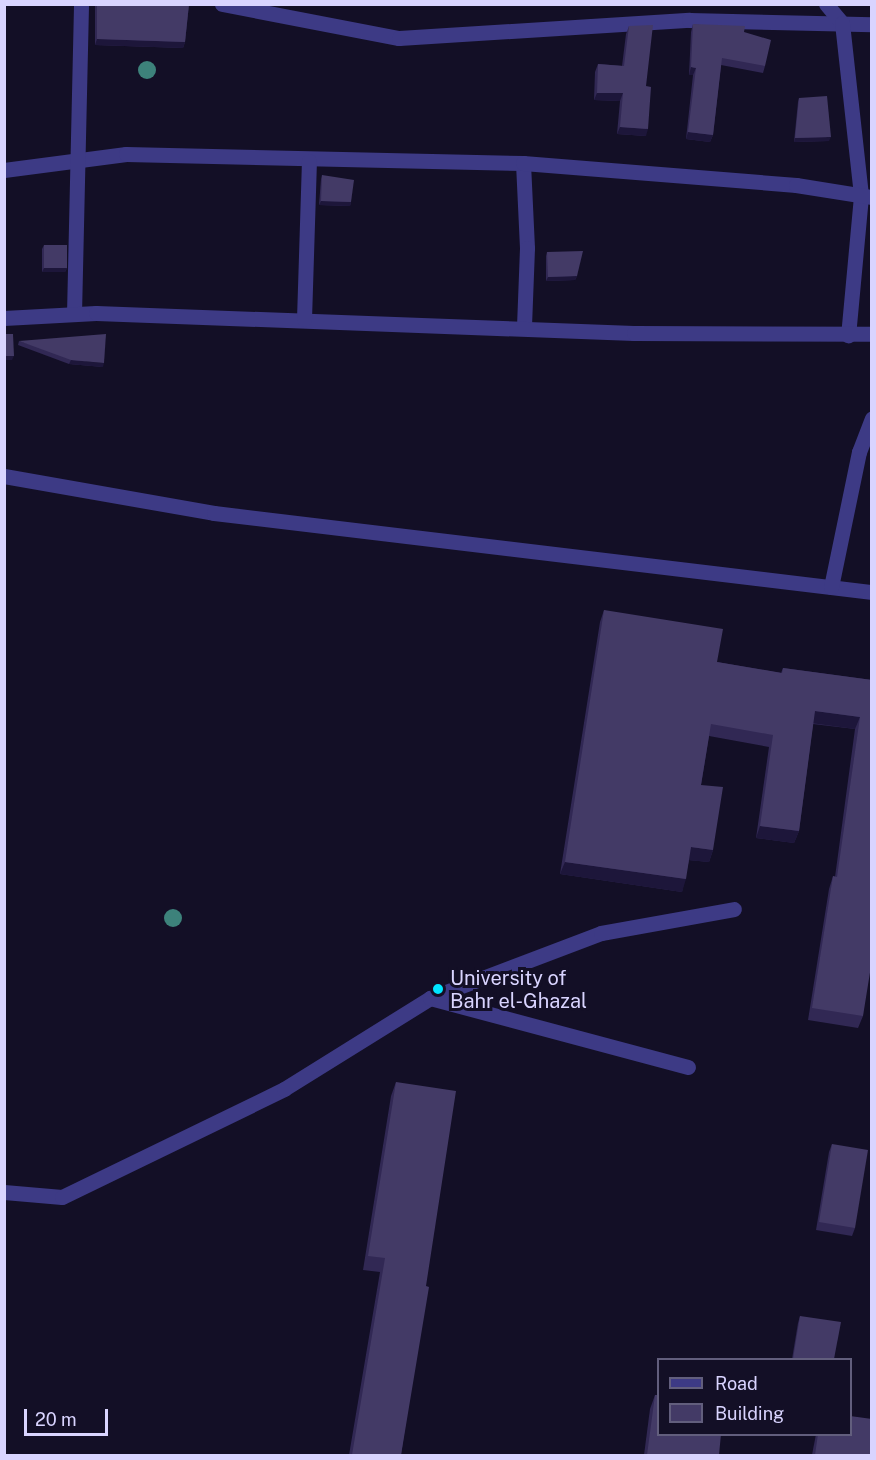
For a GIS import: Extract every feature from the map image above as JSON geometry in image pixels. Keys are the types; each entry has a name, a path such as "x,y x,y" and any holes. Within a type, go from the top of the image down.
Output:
{"street":[{"path":"74,314 81,4"},
{"path":"222,4 399,38 689,20 872,24"},
{"path":"826,4 842,23 866,196 848,335"},
{"path":"4,170 76,159 210,154 309,161 523,164 796,185 866,196"},
{"path":"304,319 309,161"},
{"path":"523,164 527,248 524,327"},
{"path":"4,318 74,314 304,319 633,333 872,334"},
{"path":"831,587 859,452 872,418"},
{"path":"4,476 214,513 711,575 757,575 872,592"},
{"path":"4,1192 62,1197 284,1089 430,998 601,933 734,909"},
{"path":"430,998 688,1067"}],"building":[{"path":"97,4 189,4 185,42 97,39"},
{"path":"693,24 745,26 744,32 771,40 765,66 722,58 713,135 688,132 696,68 691,67"},
{"path":"653,25 646,86 651,87 648,129 620,127 623,93 597,93 598,64 624,66 629,26"},
{"path":"827,96 831,137 795,138 799,98"},
{"path":"322,175 354,180 351,202 321,201"},
{"path":"44,245 67,245 67,268 44,268"},
{"path":"583,251 577,276 548,277 547,252"},
{"path":"4,334 13,334 14,356 4,356"},
{"path":"106,334 104,363 71,360 19,341"},
{"path":"604,610 723,629 717,662 782,673 783,668 872,680 872,960 863,1016 812,1008 833,876 837,877 860,717 815,711 799,831 760,826 773,735 711,724 701,785 723,787 713,850 691,847 686,879 565,862"},
{"path":"396,1082 456,1091 426,1286 429,1287 401,1455 352,1455 385,1258 368,1256"},
{"path":"832,1144 868,1150 855,1228 819,1222"},
{"path":"800,1316 841,1322 834,1358 793,1358"},
{"path":"655,1395 657,1395 657,1436 721,1436 719,1455 647,1455"},
{"path":"852,1416 872,1419 872,1455 815,1455 818,1436 852,1436"}],"place":[{"name":"University of Bahr el-Ghazal","path":"438,989"}]}
